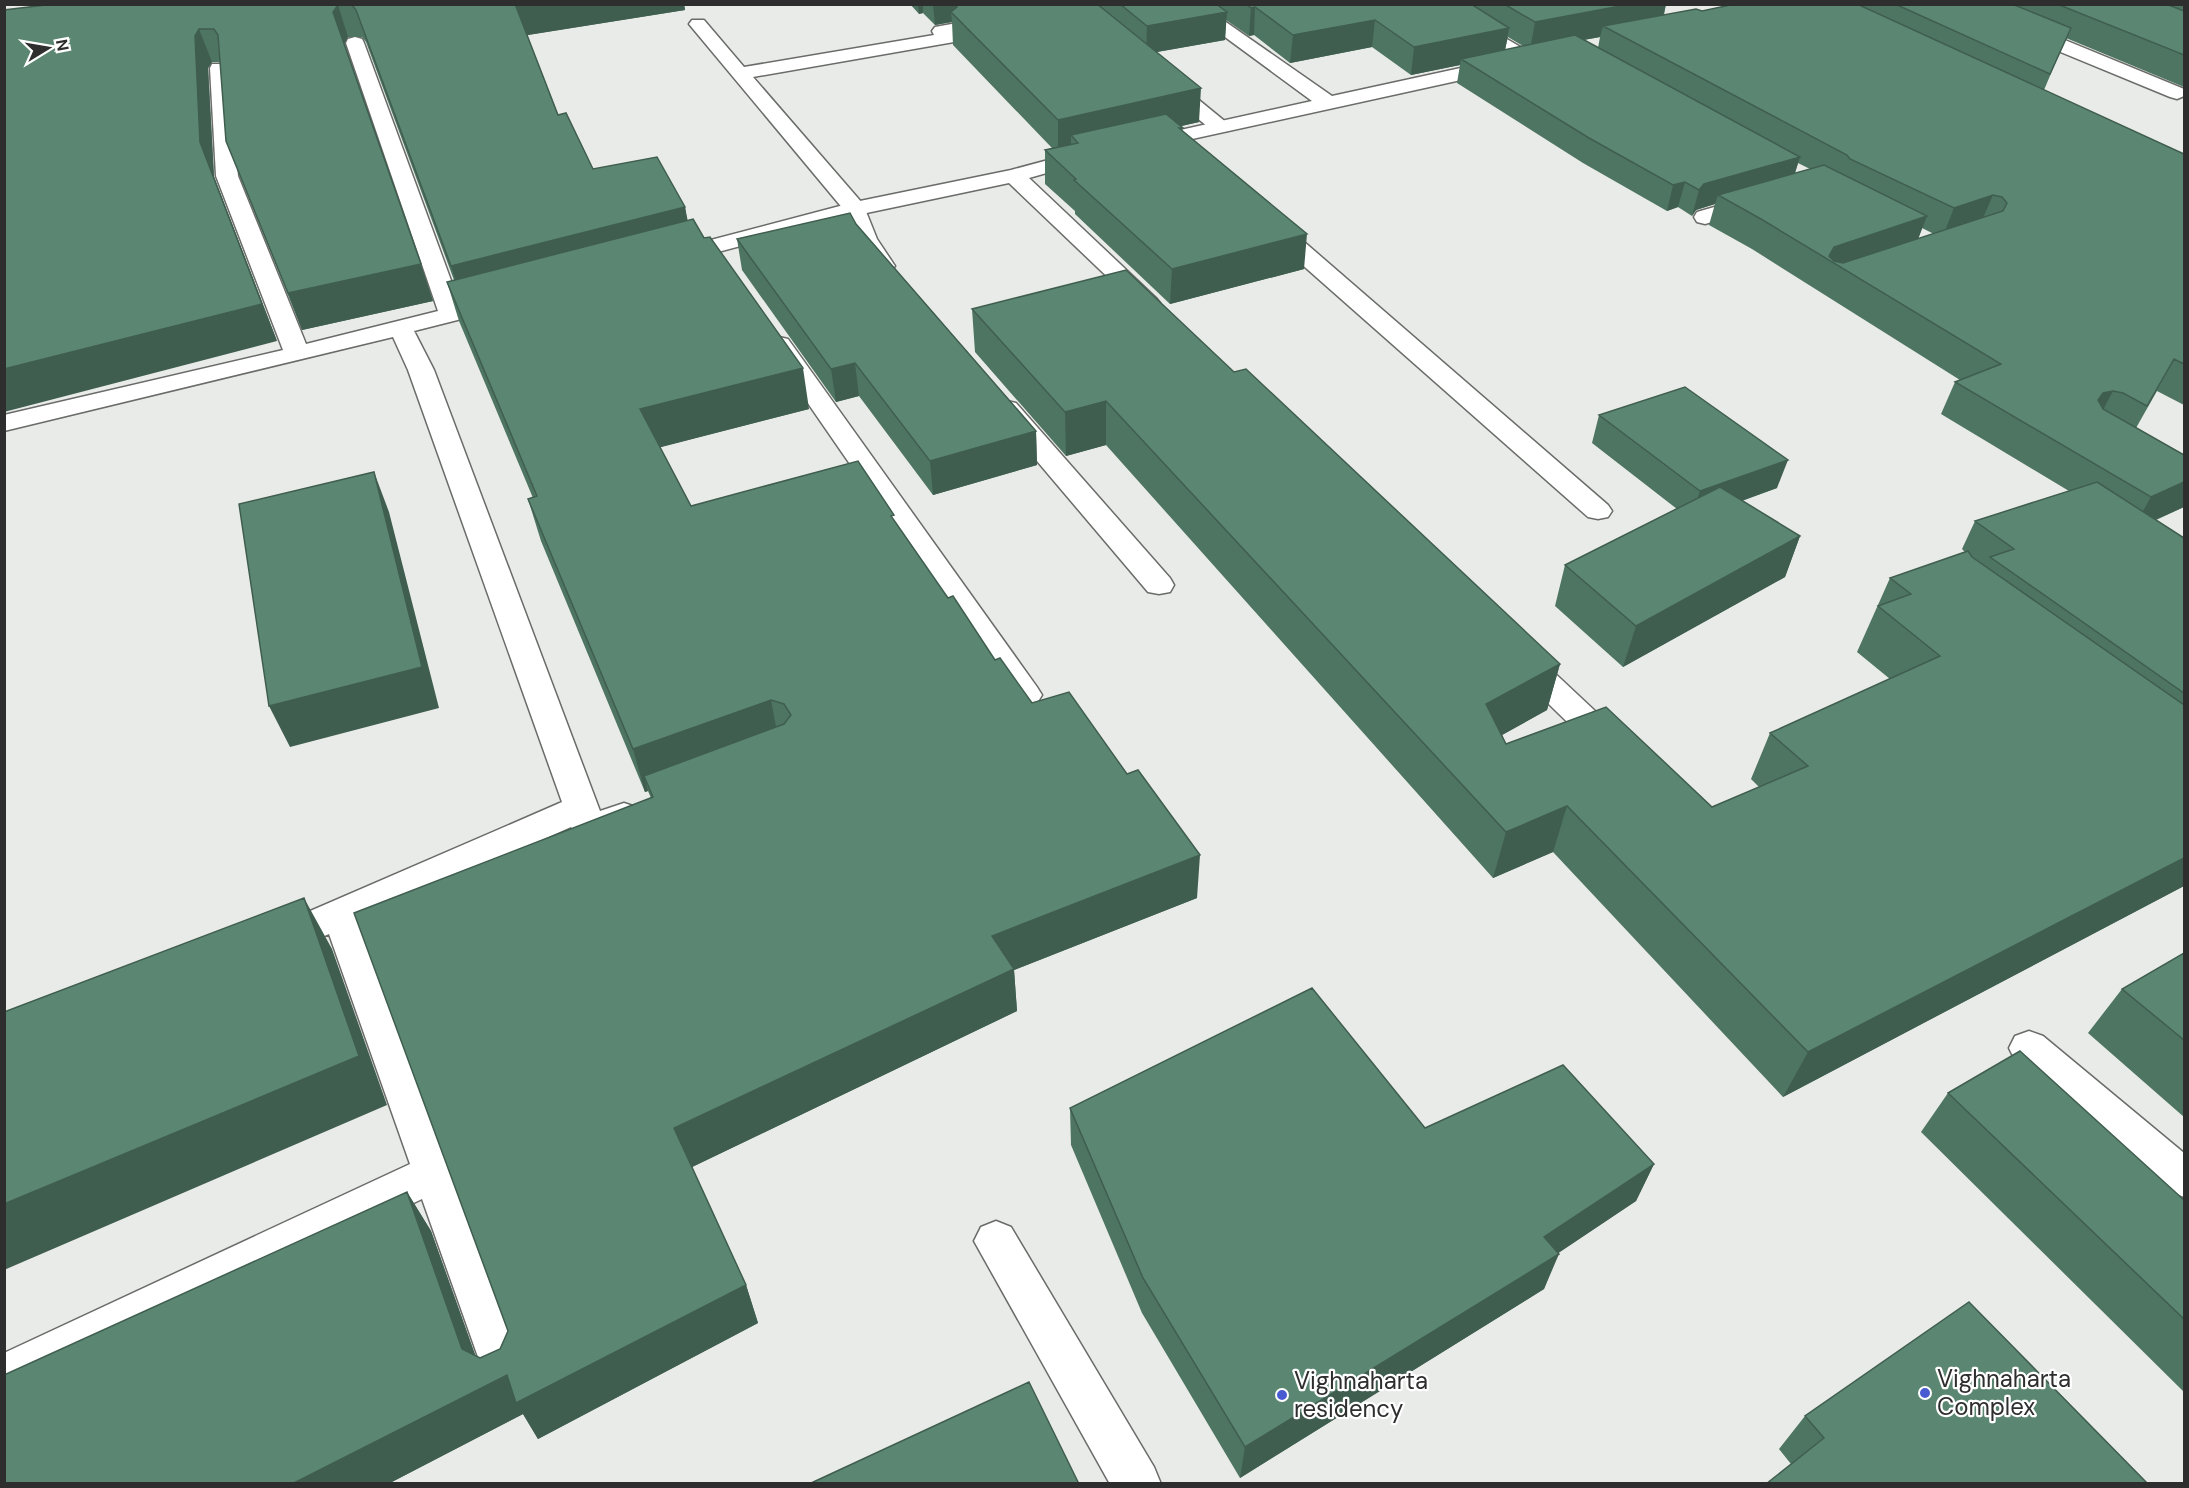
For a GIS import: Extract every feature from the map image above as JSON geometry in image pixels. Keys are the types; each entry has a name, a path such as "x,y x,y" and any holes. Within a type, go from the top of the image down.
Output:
{"street":[{"path":"1188,4 1328,103"},
{"path":"1434,4 1527,59"},
{"path":"1960,4 2177,93"},
{"path":"740,73 948,38 940,31 1019,17"},
{"path":"698,24 855,209 860,230 869,249 901,286"},
{"path":"355,43 452,315"},
{"path":"1126,147 1179,145 1220,127 1549,55"},
{"path":"219,68 227,176 297,354"},
{"path":"1153,71 1220,127"},
{"path":"655,262 718,257 855,209 1014,176 1104,152"},
{"path":"1014,176 1170,324"},
{"path":"1705,217 1771,198"},
{"path":"1250,207 1598,511"},
{"path":"4,423 297,354 519,298"},
{"path":"765,324 1037,712"},
{"path":"400,327 421,370 589,830 657,804"},
{"path":"995,394 1159,585"},
{"path":"1498,637 1637,769"},
{"path":"243,955 580,809"},
{"path":"340,913 504,1369"},
{"path":"2029,1048 2184,1178"},
{"path":"4,1377 432,1174"},
{"path":"996,1241 1137,1484"}],"building":[{"path":"54,4 515,4 558,115 566,113 593,169 657,157 685,207 451,266 356,10 352,5 338,5 333,12 421,264 288,293 226,141 218,35 214,29 199,29 195,36 200,142 262,304 4,369 4,10"},
{"path":"956,4 1097,4 1201,88 1058,120 951,12 957,7"},
{"path":"1120,4 1216,4 1227,12 1147,26"},
{"path":"1246,4 1471,4 1509,28 1414,47 1375,20 1293,35 1255,7 1251,8"},
{"path":"1504,4 1631,4 1535,22"},
{"path":"1735,4 1857,4 2184,154 2184,364 2174,359 2147,406 2123,393 2113,391 2103,393 2098,400 2103,409 2184,455 2184,482 2151,497 1955,382 2001,364 1718,195 1824,165 1927,216 1834,247 1829,256 1834,261 1843,263 2003,211 2007,203 2002,197 1993,195 1954,208 1850,159 1847,155 1603,26"},
{"path":"1895,4 2012,4 2071,28 2050,74"},
{"path":"2057,4 2166,4 2184,11 2184,55"},
{"path":"1575,35 1800,157 1704,184 1699,190 1685,182 1673,185 1589,138 1461,59"},
{"path":"1166,114 1183,128 1179,128 1307,234 1172,269 1074,180 1076,179 1045,150 1078,143 1071,135"},
{"path":"850,213 856,224 1036,431 930,461 855,363 831,369 737,239"},
{"path":"693,219 704,238 710,237 803,368 640,409 691,506 858,461 894,515 891,516 948,598 953,596 995,660 1000,658 1032,703 1069,692 1127,774 1138,770 1200,855 992,936 1014,969 674,1128 746,1285 516,1403 507,1375 292,1484 4,1484 4,1375 407,1192 462,1349 480,1358 500,1349 508,1331 354,913 653,797 644,776 784,724 791,715 784,704 771,700 633,749 528,499 537,496 447,282"},
{"path":"1126,270 1234,372 1246,369 1560,664 1486,704 1506,744 1606,707 1712,807 1808,766 1770,733 1940,656 1878,606 1911,594 1890,578 1968,551 1972,557 2184,705 2184,858 1808,1052 1567,806 1506,832 1106,401 1065,412 972,309"},
{"path":"1685,387 1788,460 1700,491 1599,415"},
{"path":"374,472 422,667 269,706 239,504"},
{"path":"2097,482 2184,538 2184,693 1990,557 2014,549 1975,521"},
{"path":"1720,487 1800,536 1636,626 1565,565"},
{"path":"304,898 359,1056 4,1204 4,1012"},
{"path":"2184,953 2184,1040 2122,989"},
{"path":"1312,988 1425,1128 1563,1065 1654,1164 1544,1237 1559,1254 1245,1447 1143,1278 1070,1108"},
{"path":"2020,1051 2184,1200 2184,1319 1948,1093"},
{"name":"Vighnaharta Complex","path":"1969,1302 2148,1484 1766,1484 1824,1438 1805,1416"},
{"path":"1029,1382 1079,1484 809,1484"}],"place":[{"name":"Vighnaharta Complex","path":"1925,1393"},
{"name":"Vighnaharta residency","path":"1282,1395"}]}
